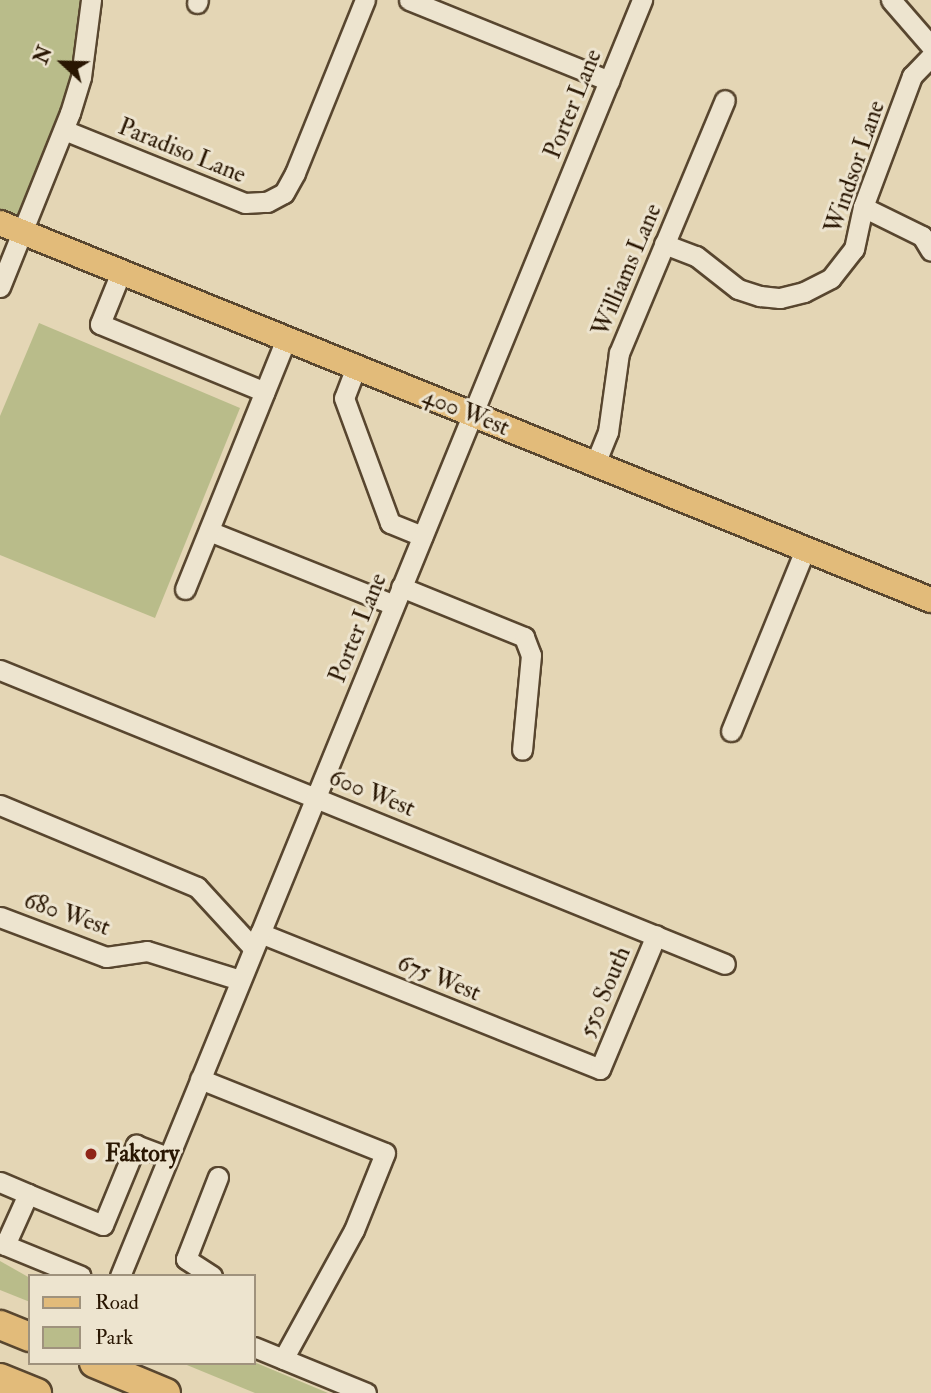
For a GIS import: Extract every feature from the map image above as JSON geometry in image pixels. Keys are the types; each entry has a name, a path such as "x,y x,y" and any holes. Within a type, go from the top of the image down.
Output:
{"highway":[{"path":"0,1325 28,1336"},
{"path":"99,1365 166,1393"},
{"path":"0,1377 37,1393"}],"main road":[{"name":"400 West","path":"11,227 931,600"}],"street":[{"path":"2,279 11,227 64,130 81,76 91,0"},
{"name":"Paradiso Lane","path":"64,130 244,203 267,202 284,192 295,173 365,0"},
{"path":"409,0 609,81"},
{"name":"Porter Lane","path":"121,1274 642,0"},
{"path":"891,0 931,46"},
{"name":"Windsor Lane","path":"664,244 696,256 738,289 780,298 831,278 854,249 863,207 912,75 931,56"},
{"name":"Williams Lane","path":"595,464 608,432 619,353 725,100"},
{"path":"863,207 922,236 931,251"},
{"path":"121,272 100,324 264,393"},
{"path":"185,589 286,339"},
{"path":"356,367 344,398 390,523 422,536"},
{"path":"209,531 524,638 531,655 522,750"},
{"path":"731,731 805,550"},
{"name":"600 West","path":"0,670 725,964"},
{"name":"675 West","path":"0,805 197,887 257,941 600,1069"},
{"name":"680 West","path":"0,917 106,957 147,951 240,980"},
{"name":"550 South","path":"600,1069 656,935"},
{"path":"200,1079 385,1153 354,1230 283,1359"},
{"path":"0,1182 103,1225 136,1145 168,1157"},
{"path":"209,1274 186,1259 218,1177"},
{"path":"28,1194 2,1244 76,1274"},
{"path":"256,1348 366,1393"}],"green space":[{"path":"0,0 91,0 84,58 23,232 0,223"},
{"path":"39,323 240,408 155,618 0,555 0,416"},
{"path":"0,1261 28,1277 28,1301 0,1290"},
{"path":"256,1363 328,1393 255,1393 187,1365 256,1365"}],"place":[{"name":"Faktory","path":"91,1154"}]}
